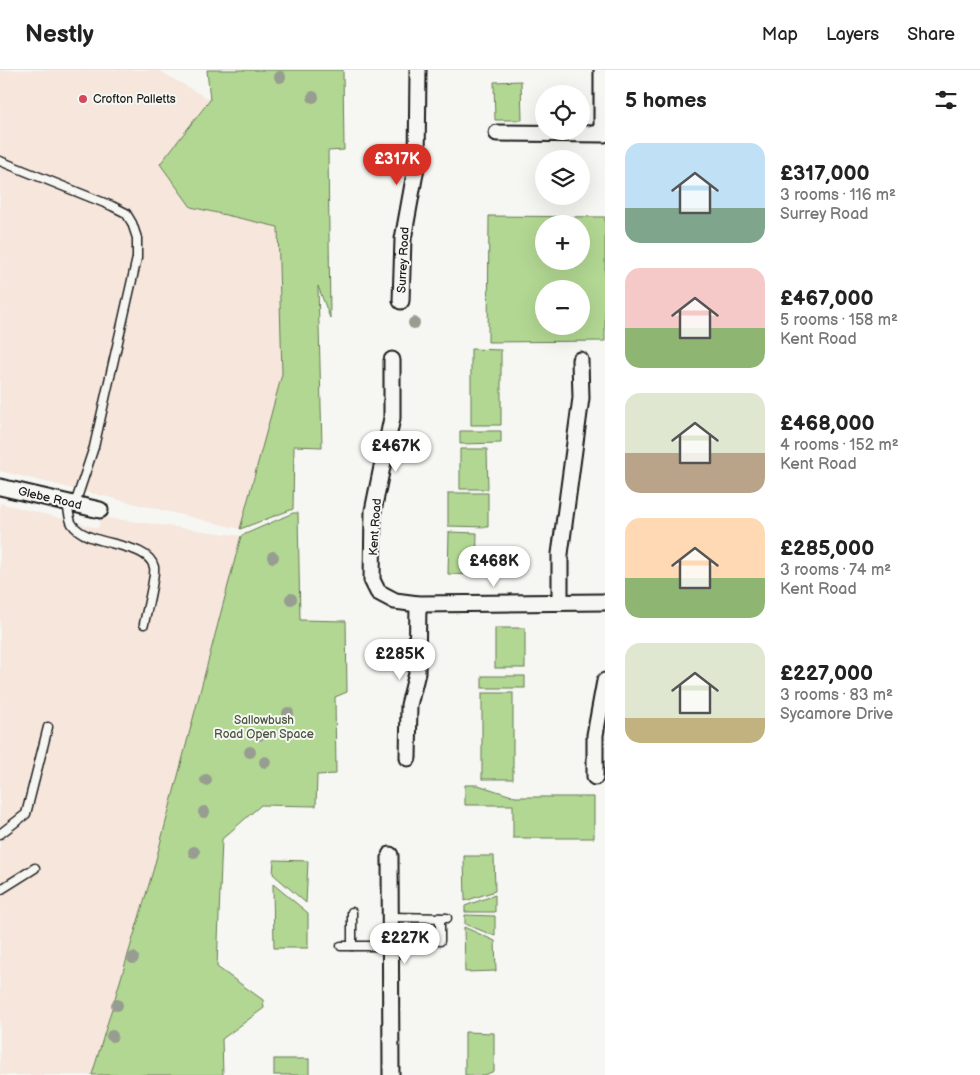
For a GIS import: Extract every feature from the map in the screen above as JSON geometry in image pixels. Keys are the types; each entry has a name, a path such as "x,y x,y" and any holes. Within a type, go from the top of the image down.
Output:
{"street":[{"name":"Surrey Road","path":"401,301 403,239 417,162 418,70"},
{"path":"497,133 603,134 602,70"},
{"name":"Kent Road","path":"392,360 392,418 374,511 372,580 378,592 395,601 418,604 605,602"},
{"path":"560,602 560,554 581,398 580,360"},
{"name":"Glebe Road","path":"0,487 100,510"},
{"path":"408,758 409,705 417,674 418,604"},
{"path":"595,777 595,735 605,681"},
{"path":"390,856 391,1075"}],"lane":[{"path":"0,161 126,213 137,238 137,258 94,447 71,503 72,524 88,536 139,551 150,559 155,569 144,624"},
{"path":"0,834 26,814 48,727"},
{"path":"0,890 35,868"},
{"path":"352,912 352,946"},
{"path":"391,917 443,918 440,941"},
{"path":"341,946 390,946"}],"shaded area":[{"path":"0,70 158,70 210,100 160,164 191,207 278,227 282,374 240,529 0,471"},
{"path":"0,503 98,528 101,517 241,536 153,871 93,1075 0,1075"}],"green space":[{"path":"207,70 343,70 344,150 328,151 330,318 318,286 322,447 294,446 293,509 240,529 282,374 278,227 191,207 160,164 210,100"},
{"path":"521,81 522,120 495,120 494,82"},
{"path":"489,216 535,216 535,270 590,270 590,217 605,217 605,341 488,342"},
{"path":"471,349 501,350 501,425 471,425"},
{"path":"460,431 501,431 501,443 460,444"},
{"path":"460,449 487,449 488,489 460,489"},
{"path":"448,493 488,493 488,527 448,526"},
{"name":"Sallowbush Road Open Space","path":"293,513 298,513 300,620 346,621 347,692 335,697 336,774 317,775 316,806 261,805 222,839 217,967 263,1000 264,1008 222,1039 223,1075 92,1075 153,871 241,536"},
{"path":"449,532 477,533 476,575 448,574"},
{"path":"495,628 525,628 525,668 495,668"},
{"path":"482,676 525,676 525,688 482,688"},
{"path":"482,693 513,693 513,779 482,779"},
{"path":"465,785 478,785 515,797 594,797 594,838 513,838 513,805 465,805"},
{"path":"464,856 494,856 495,891 465,901"},
{"path":"274,860 308,861 306,903 273,874"},
{"path":"273,884 308,913 308,948 274,948"},
{"path":"495,895 495,912 465,912 465,906"},
{"path":"465,915 495,916 495,936 465,924"},
{"path":"464,927 495,941 496,971 465,972"},
{"path":"465,1032 494,1033 494,1071 485,1075 465,1075"},
{"path":"274,1059 309,1059 309,1075 274,1075"}],"place":[{"name":"Crofton Palletts","path":"83,99"}]}
